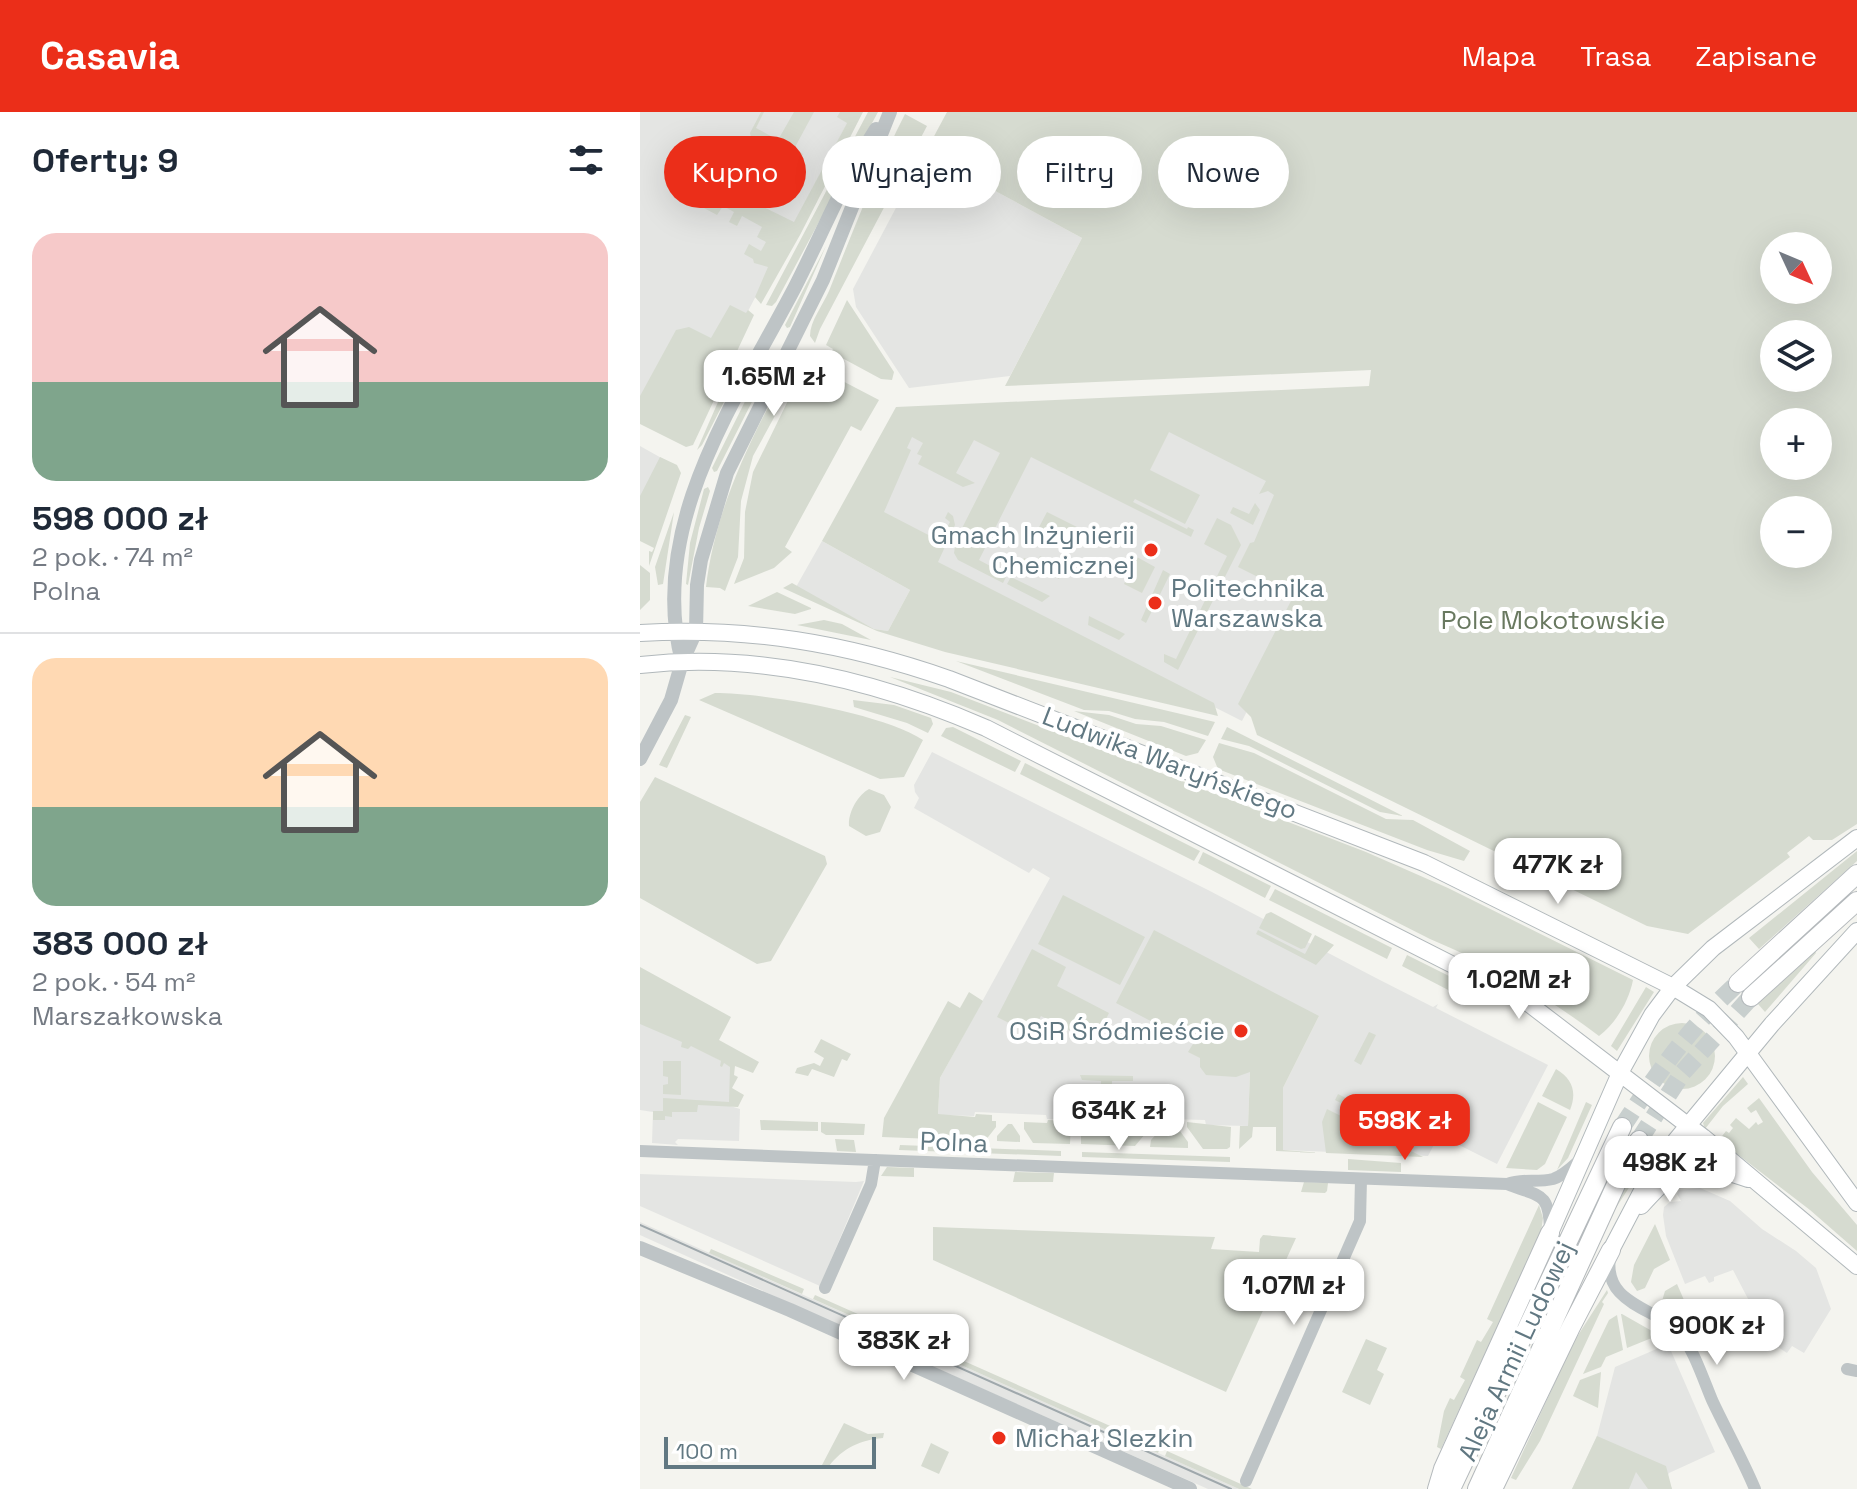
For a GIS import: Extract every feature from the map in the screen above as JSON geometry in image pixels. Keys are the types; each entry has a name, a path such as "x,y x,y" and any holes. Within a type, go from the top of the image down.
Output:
{"main road":[{"name":"Ludwika Waryńskiego","path":"640,633 696,631 827,643 883,657 949,679 1424,863 1673,987 1709,1009 1748,1053"},
{"name":"Ludwika Waryńskiego","path":"640,665 742,662 780,667 910,697 948,712 1511,993 1547,1016 1688,1125"},
{"path":"1437,1489 1620,1073 1652,1015 1673,987 1713,948 1857,838"},
{"path":"1738,983 1857,874"},
{"path":"1751,997 1857,901"},
{"path":"1493,1489 1576,1315 1644,1187 1688,1125 1857,931"},
{"path":"1748,1053 1857,1203"},
{"path":"1688,1125 1857,1266"},
{"name":"Aleja Armii Ludowej","path":"1451,1489 1622,1127"},
{"name":"Aleja Armii Ludowej","path":"1477,1489 1639,1140"},
{"path":"1629,1218 1677,1170 1709,1166 1756,1182"}],"street":[{"path":"682,662 674,631 678,550 698,475 863,150 888,112"},
{"path":"640,759 671,700 682,662 696,631 701,560 723,483 823,280 888,112"},
{"path":"772,329 794,340"},
{"path":"698,475 723,483"},
{"name":"Polna","path":"640,1151 1507,1184 1544,1198 1549,1209 1550,1233"},
{"name":"Polna","path":"1507,1184 1520,1179 1548,1180 1557,1177 1586,1156"},
{"path":"825,1288 871,1184 875,1160"},
{"path":"1246,1481 1360,1221 1361,1179"},
{"path":"640,1248 790,1310 1183,1488"},
{"path":"1611,1250 1609,1274 1617,1289 1637,1307 1678,1331 1685,1341 1755,1489"}],"shaded area":[{"path":"640,112 853,112 840,136 822,136 822,171 806,201 806,136 664,136 664,208 802,208 679,442 640,421"},
{"path":"1001,194 1017,203 1017,208 1027,208 1082,238 1010,376 909,388 856,307 853,289 896,208 1001,208"},
{"name":"Politechnika Warszawska","path":"1364,414 1375,461 1242,721 863,530 913,432"},
{"path":"640,446 665,460 640,508"},
{"path":"822,541 910,590 888,631 874,629 796,587"},
{"path":"932,752 1433,1007 1438,1004 1436,1008 1548,1065 1497,1164 1439,1135 1428,1156 1283,1150 1283,1088 1319,1016 1250,1071 1248,1126 1206,1125 1205,1120 1133,1118 1133,1122 1047,1119 1046,1115 975,1112 974,1116 938,1115 940,1078 1050,878 1033,868 1029,873 914,808 919,798 914,785"},
{"path":"640,1016 732,1067 730,1106 740,1109 739,1141 678,1139 675,1142 678,1145 652,1143 653,1112 640,1110"},
{"path":"640,1174 864,1181 820,1286 640,1206"},
{"path":"1700,1188 1730,1201 1762,1229 1816,1268 1831,1309 1804,1353 1792,1346 1787,1353 1755,1332 1759,1320 1733,1270 1714,1277 1714,1281 1709,1283 1705,1276 1685,1284 1666,1236 1664,1207 1670,1202 1681,1201 1677,1194 1679,1190"},
{"path":"640,1222 1239,1489 1208,1489 803,1309 640,1235"},
{"path":"1668,1344 1715,1452 1669,1473 1667,1477 1672,1489 1572,1489 1597,1436 1615,1367"}],"green space":[{"path":"761,112 764,112 756,128 771,136 751,136"},
{"path":"794,112 814,112 801,136 780,136"},
{"path":"840,112 863,112 851,136 840,136 847,123 837,117"},
{"path":"868,112 878,112 865,136 855,136"},
{"name":"Pole Mokotowskie","path":"947,112 1857,112 1857,824 1832,840 1813,840 1809,836 1787,853 1790,857 1688,934 1647,926 1257,735 1251,717 1238,704 1294,595 1238,567 1250,543 1254,542 1274,495 1268,491 1259,494 1266,481 1169,432 1150,470 1200,495 1185,524 1135,499 1133,502 1194,530 1191,537 1031,457 979,560 1007,575 1003,583 958,560 954,553 956,540 1000,453 974,440 956,473 975,483 963,487 918,464 922,456 917,454 923,443 912,437 907,448 911,450 884,512 940,541 950,522 945,518 948,512 953,516 955,525 938,562 1214,703 1218,716 945,652 877,631 783,588 792,583 874,629 888,631 910,590 822,541 896,407 1369,386 1371,370 1005,386 1082,238 1027,208 1142,208 1142,136 1017,136 1017,203 1001,194 1001,136 934,136"},
{"path":"905,114 927,126 922,136 895,136"},
{"path":"822,170 822,192 761,304 755,297 768,267 754,263 744,254 749,244 761,251 766,242 757,237 762,227 742,216 737,226 729,222 734,212 727,208 766,208 794,222 801,208 806,208 806,200"},
{"path":"822,199 822,208 826,208 776,302 772,306 766,305"},
{"path":"704,208 722,208 717,215"},
{"path":"863,208 884,208 815,343 810,336 812,325"},
{"path":"826,246 790,327 787,328 785,325"},
{"path":"847,300 894,372 892,380 881,379 831,352 833,349 826,345"},
{"path":"730,305 754,315 693,445 686,447 640,424 640,396 676,330 689,327 711,338"},
{"path":"743,352 748,355 697,450 732,370"},
{"path":"799,361 805,361 753,456 741,501 738,557 725,591 706,587 717,531 735,477 785,375 790,377"},
{"path":"764,363 770,366 714,472 712,468"},
{"path":"810,364 879,400 861,431 851,426 785,547 792,552 774,568 734,584 744,558 745,512 753,472 802,372"},
{"path":"660,457 677,465 681,473 649,566 649,551 652,552 654,548 640,541 640,496"},
{"path":"708,487 710,491 688,585 690,543 704,489"},
{"path":"1255,503 1260,510 1253,525 1230,513 1233,507 1249,514"},
{"path":"674,512 663,584 658,585 655,567"},
{"path":"1047,512 1079,528 1075,536 1051,524 1046,533 1038,529"},
{"path":"1217,518 1231,525 1241,545 1178,670 1164,662 1164,654 1176,659 1227,556 1204,544"},
{"path":"1040,556 1060,567 1059,579 1023,561 1024,558 1036,563"},
{"path":"1137,557 1155,567 1142,593 1124,584"},
{"path":"640,565 650,573 650,600 640,610"},
{"path":"1163,570 1170,574 1146,623 1141,620"},
{"path":"1011,577 1050,596 1042,602 1007,584"},
{"path":"777,592 811,609 795,614 748,606"},
{"path":"1089,616 1125,634 1119,640 1088,625"},
{"path":"824,620 842,624 871,640 797,625"},
{"path":"956,661 1215,722 1208,736 1164,722 1135,719 1109,711 1084,710"},
{"path":"890,677 951,692 1366,852 1448,888 1633,980 1628,996 1616,1018 1599,1036 1518,982 1475,960 998,720"},
{"path":"715,693 822,706 880,721 923,740 904,777 880,779 699,700"},
{"path":"853,700 894,705 931,718 933,724 928,733 907,723 854,707"},
{"path":"1074,711 1161,726 1206,740 1198,753 1186,756"},
{"path":"685,715 691,717 667,768 659,765"},
{"path":"953,727 1021,761 1015,772 941,736 946,728"},
{"path":"1227,727 1403,816 1380,812 1249,746 1221,739"},
{"path":"1219,743 1254,753 1386,819 1413,820 1470,851 1464,861 1427,850 1218,769 1213,757"},
{"path":"1025,763 1200,851 1194,861 1020,774"},
{"path":"655,777 825,856 827,864 771,961 757,964 640,898 640,802"},
{"path":"869,789 884,795 891,807 880,832 866,836 849,826 849,821 854,804"},
{"path":"1857,851 1857,861 1759,949 1749,938"},
{"path":"1203,852 1271,886 1265,898 1198,863"},
{"path":"1275,889 1392,948 1387,959 1269,900"},
{"path":"1063,895 1145,937 1120,985 1038,944"},
{"path":"1271,912 1312,934 1305,948 1301,949 1259,928 1266,914"},
{"name":"OSiR Śródmieście","path":"1154,930 1319,1016 1283,1088 1283,1150 1322,1153 1276,1151 1276,1127 1253,1127 1252,1137 1239,1149 1240,1126 1248,1126 1250,1072 1236,1077 1206,1075 1200,1067 1200,1058 1188,1052 1193,1044 1197,1045 1116,1003"},
{"path":"1258,930 1305,954 1315,935 1334,945 1316,965 1256,934"},
{"path":"1032,949 1066,967 1057,986 1109,1013 1094,1043 1041,1016 1031,1034 997,1017"},
{"path":"1816,953 1765,1012 1758,1004"},
{"path":"1407,955 1459,981 1454,993 1402,966"},
{"path":"640,967 731,1017 719,1040 759,1062 753,1073 735,1066 734,1075 738,1077 732,1088 744,1095 738,1107 698,1105 697,1112 672,1112 672,1117 665,1116 665,1120 653,1120 653,1111 663,1111 663,1098 729,1102 730,1067 724,1063 722,1067 721,1061 691,1046 688,1049 681,1047 682,1042 640,1024"},
{"path":"1646,987 1654,992 1617,1051 1611,1046"},
{"path":"969,992 983,1001 940,1078 938,1114 992,1115 996,1127 985,1141 882,1137 884,1118 948,1001 960,1008"},
{"path":"1676,1023 1688,1023 1700,1028 1710,1038 1715,1056 1713,1069 1700,1084 1688,1089 1676,1089 1664,1084 1654,1074 1649,1062 1649,1050 1654,1038 1664,1028"},
{"path":"1369,1032 1376,1035 1361,1065 1354,1061"},
{"path":"821,1039 851,1054 847,1061 842,1059 834,1077 812,1069 808,1076 795,1073 797,1068 814,1063 820,1066 824,1058 814,1052"},
{"path":"663,1061 681,1061 681,1095 663,1094 663,1085 668,1084 668,1077 663,1076"},
{"path":"1556,1069 1572,1087 1570,1110 1542,1096"},
{"path":"1080,1075 1133,1076 1133,1081 1112,1081 1111,1121 1134,1124 1134,1120 1152,1121 1151,1127 1135,1146 1081,1144 1081,1119 1100,1118 1101,1081 1082,1080"},
{"path":"1743,1077 1748,1084 1723,1106 1705,1129 1703,1123"},
{"path":"1338,1094 1394,1122 1399,1114 1402,1115 1395,1129 1391,1129 1335,1100"},
{"path":"1759,1098 1812,1172 1857,1225 1857,1251 1810,1210 1719,1140 1733,1128 1730,1125 1736,1118 1749,1129 1756,1122 1758,1125 1763,1122 1756,1110 1751,1113 1747,1108"},
{"path":"1538,1102 1567,1117 1545,1164 1537,1170 1506,1168"},
{"path":"1586,1102 1592,1105 1568,1158 1557,1170"},
{"path":"1327,1109 1423,1157 1326,1153 1322,1122"},
{"path":"760,1120 818,1122 818,1131 761,1130"},
{"path":"1048,1120 1071,1121 1070,1144 1033,1143 1024,1129 1024,1122 1047,1123"},
{"path":"821,1122 865,1124 864,1135 826,1135 821,1132"},
{"path":"1187,1122 1231,1127 1230,1147 1203,1149 1187,1127"},
{"path":"1008,1124 1012,1124 1020,1136 1020,1142 997,1141 997,1136"},
{"path":"1160,1130 1180,1131 1188,1142 1188,1148 1150,1147 1151,1140"},
{"path":"835,1139 854,1140 856,1152 837,1151"},
{"path":"900,1145 1061,1151 1061,1156 899,1150"},
{"path":"1646,1146 1652,1152 1612,1214"},
{"path":"1082,1152 1230,1157 1230,1162 1082,1157"},
{"path":"1348,1159 1401,1163 1401,1172 1348,1170"},
{"path":"887,1167 914,1168 914,1177 881,1176"},
{"path":"1015,1172 1054,1173 1053,1182 1013,1182"},
{"path":"1304,1182 1328,1183 1327,1191 1301,1192"},
{"path":"1539,1205 1543,1218 1541,1232 1441,1449 1437,1447 1444,1411 1465,1380 1460,1377 1477,1340 1481,1342 1493,1322 1487,1319"},
{"path":"1655,1224 1670,1260 1654,1269 1645,1288 1637,1291 1631,1282 1634,1265"},
{"path":"933,1227 1215,1237 1211,1249 1259,1252 1263,1235 1296,1238 1226,1392 933,1260"},
{"path":"711,1249 804,1289 802,1294 709,1253"},
{"path":"1677,1284 1691,1316 1687,1318 1662,1301 1665,1291"},
{"path":"1607,1290 1604,1304 1540,1441 1516,1480 1511,1478 1573,1343"},
{"path":"815,1295 1160,1448 1158,1453 813,1299"},
{"path":"1622,1314 1659,1335 1627,1348"},
{"path":"1617,1315 1623,1350 1606,1357 1601,1367 1583,1374 1609,1320"},
{"path":"1366,1339 1387,1348 1377,1370 1384,1374 1370,1405 1342,1392"},
{"path":"1601,1372 1598,1408 1573,1396 1580,1380"},
{"path":"844,1423 868,1434 884,1433 883,1438 853,1446 829,1466 822,1465"},
{"path":"1597,1436 1666,1466 1672,1489 1648,1489 1636,1472 1629,1489 1572,1489"},
{"path":"931,1443 949,1452 939,1474 921,1466"},
{"path":"1167,1451 1252,1489 1239,1489 1165,1456"}],"tunnel":[{"path":"1622,1127 1675,1051 1738,983"},
{"path":"1639,1140 1683,1072 1751,997"}],"tram line":[{"path":"640,1225 1231,1489"}],"place":[{"name":"Gmach Inżynierii Chemicznej","path":"1151,550"},
{"name":"Politechnika Warszawska","path":"1155,603"},
{"name":"OSiR Śródmieście","path":"1241,1031"},
{"name":"Michał Slezkin","path":"999,1438"}]}
